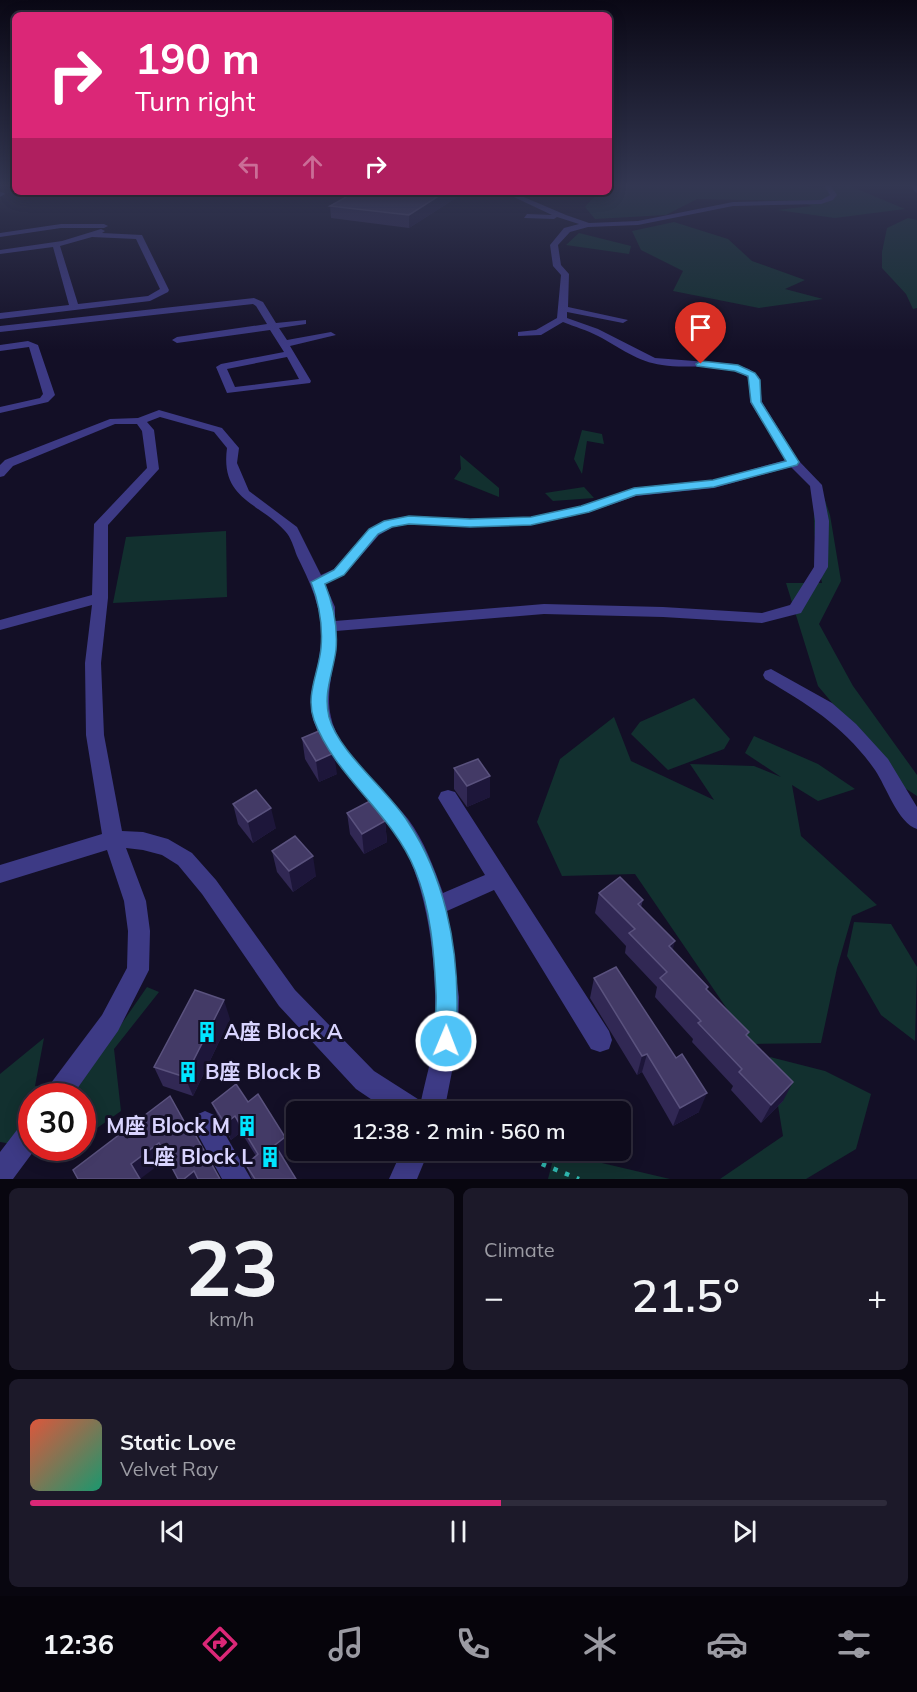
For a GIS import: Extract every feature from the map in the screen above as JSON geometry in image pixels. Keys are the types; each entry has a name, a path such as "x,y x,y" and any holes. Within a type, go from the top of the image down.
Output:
{"street":[{"path":"0,252 72,240"},
{"path":"0,316 150,298 165,290 140,240"},
{"path":"558,240 554,245 557,266 565,274 563,314"},
{"path":"56,244 75,307"},
{"path":"0,329 254,301 261,304 306,381 231,391 220,369 224,366 290,354"},
{"path":"327,627 544,609 663,612 762,618 796,609 821,567 822,521 816,485 793,462 756,402 754,377 746,371 721,365 661,362 650,359 563,314"},
{"path":"521,334 538,333 563,314 623,320"},
{"path":"177,340 303,322"},
{"path":"284,344 331,335"},
{"path":"0,348 20,344 33,345 49,394 44,400 0,410"},
{"path":"0,473 9,463 82,433 114,421 140,421 159,413 218,430 233,448 231,463 243,493 292,530 327,606 328,649 319,693 322,719 341,754 402,826 424,868 436,906 447,997 446,1041 433,1101"},
{"path":"66,1083 110,1023 138,970 139,931 135,901 113,839 95,735 93,663 100,598 100,524 153,469 148,430 140,421"},
{"path":"317,582 339,572 374,532 389,524 409,520 470,523 531,521 585,509 634,492 714,484 793,462"},
{"path":"0,625 100,598"},
{"path":"771,675 826,707 850,729 881,764 917,821"},
{"path":"448,798 600,1041"},
{"path":"0,874 113,839 143,841 168,848 185,859 209,887 287,998 365,1080 396,1101"},
{"path":"436,906 499,878"},
{"path":"205,1124 237,1179"},
{"path":"0,1174 18,1150"},
{"path":"403,1179 411,1161"}],"path":[{"path":"534,1161 579,1179"}],"green space":[{"path":"571,240 607,240 631,246 629,254 566,245"},
{"path":"636,240 729,240 752,261 805,280 785,289 823,299 759,308 673,291 683,271 641,250"},
{"path":"884,240 917,240 917,308 913,309 906,294 882,268"},
{"path":"582,430 602,434 604,444 587,441 582,474 574,459"},
{"path":"460,455 499,488 499,497 454,479 461,469"},
{"path":"818,480 830,515 841,581 819,624 853,686 917,775 917,796 902,786 818,686 786,583 822,583 814,532 814,506"},
{"path":"584,487 594,498 553,501 545,493"},
{"path":"226,531 227,597 113,603 126,537"},
{"path":"694,698 730,739 724,749 668,770 631,734 640,722"},
{"path":"614,717 631,761 714,800 690,764 754,766 781,777 745,753 754,736 818,764 855,789 818,801 792,785 801,836 877,905 852,916 837,968 821,1043 751,1044 635,874 562,876 537,822 560,759"},
{"path":"854,922 891,924 917,967 915,1041 881,1015 847,956"},
{"path":"147,987 159,992 114,1049 121,1111 96,1129 96,1083 81,1083"},
{"path":"44,1038 36,1083 18,1083 18,1145 0,1142 0,1074"},
{"path":"770,1057 825,1071 871,1094 856,1149 806,1179 720,1179 783,1136"},
{"path":"553,1161 593,1161 670,1179 548,1179"}],"building":[{"path":"319,731 334,753 316,761 302,738"},
{"path":"478,759 490,776 467,786 454,768"},
{"path":"256,790 271,808 248,822 233,804"},
{"path":"370,801 385,821 362,834 347,813"},
{"path":"295,836 313,856 289,871 272,851"},
{"path":"620,877 643,900 638,904 675,941 669,946 708,987 706,989 749,1032 746,1035 793,1082 771,1105 739,1072 742,1069 698,1023 701,1021 660,978 667,972 629,933 635,929 599,893"},
{"path":"616,967 676,1058 682,1054 707,1093 680,1108 647,1054 642,1056 594,978"},
{"path":"195,990 224,1000 185,1077 154,1067"},
{"path":"236,1084 248,1102 258,1094 285,1137 275,1145 296,1179 255,1179 246,1165 258,1154 235,1116 225,1124 212,1103"},
{"path":"170,1096 190,1132 192,1129 220,1179 198,1179 194,1171 184,1179 178,1179 159,1143 131,1164 140,1179 78,1179 73,1170 85,1161 96,1161 96,1152"}],"place":[{"name":"A座 Block A","path":"207,1032"},
{"name":"B座 Block B","path":"188,1072"},
{"name":"M座 Block M","path":"247,1126"},
{"name":"L座 Block L","path":"270,1157"}],"route":[{"path":"446,1041 447,997 443,946 436,906 424,868 402,826 341,754 328,734 322,719 319,693 328,649 327,606 317,582 339,572 374,532 389,524 409,520 470,523 531,521 585,509 634,492 714,484 793,462 756,402 754,377 738,368 701,364"}]}
